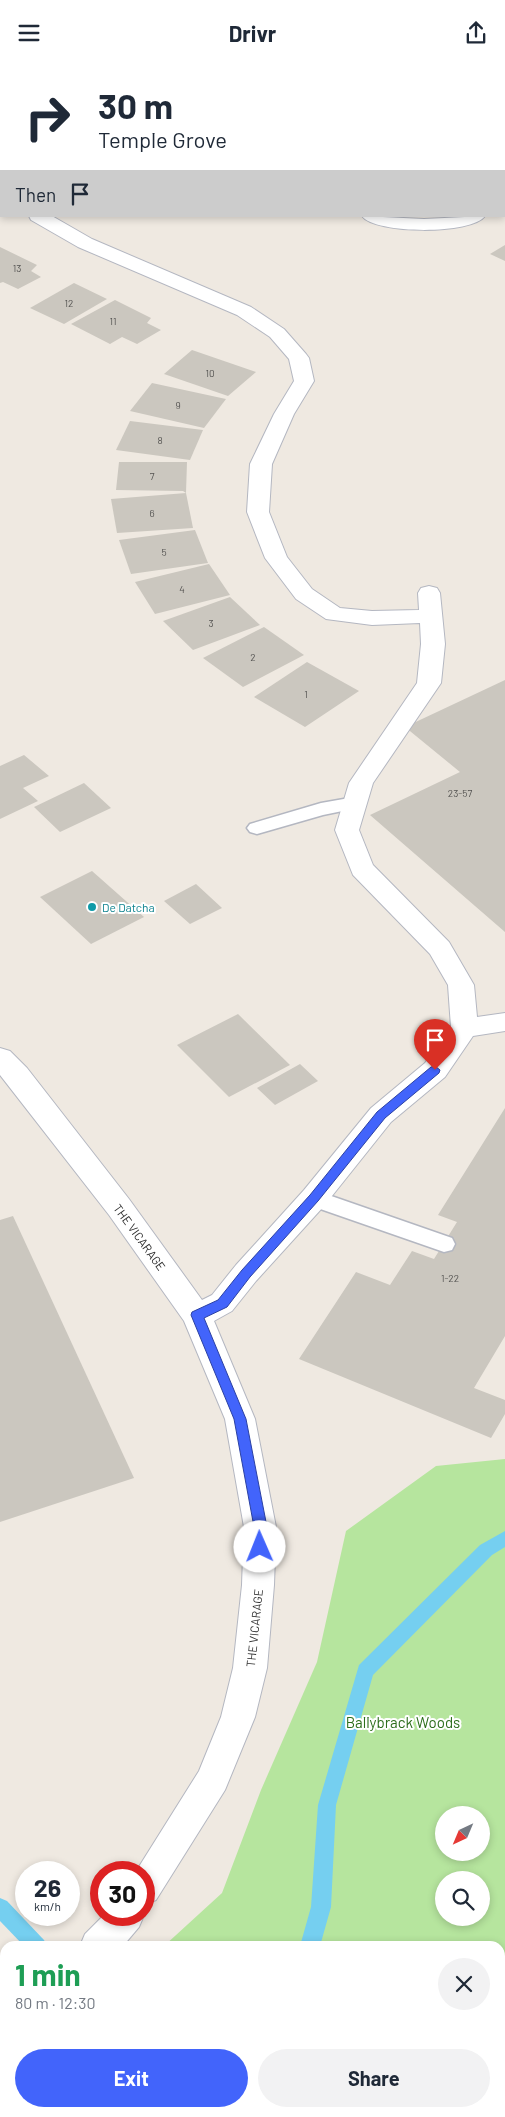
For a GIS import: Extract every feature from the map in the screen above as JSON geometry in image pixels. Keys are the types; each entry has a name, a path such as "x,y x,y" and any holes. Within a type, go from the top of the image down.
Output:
{"street":[{"path":"40,217 85,243 244,311 278,333 299,358 304,381 284,414 261,464 258,512 276,558 304,594 334,613 372,618 430,604 433,644 429,683 361,783 347,830 362,869 440,948 461,985 465,1028 435,1070 381,1115 314,1198 246,1273 222,1303 197,1315"},
{"path":"376,217 435,225 471,217"},
{"path":"465,1028 505,1022"},
{"name":"THE VICARAGE","path":"0,1058 17,1075 119,1207 197,1315 240,1419 260,1527 258,1585 250,1668 238,1717 213,1779 155,1871"},
{"path":"103,1941 117,1926"}],"lane":[{"path":"257,828 321,809 355,803"},
{"path":"314,1198 444,1244"}],"green space":[{"name":"Ballybrack Woods","path":"505,1459 505,1941 169,1941 222,1893 261,1790 317,1662 346,1531 436,1466"}],"building":[{"path":"505,245 505,261 490,254"},
{"path":"0,247 37,265 31,271 41,277 18,289 3,282 0,283"},
{"path":"74,283 107,299 64,324 30,308"},
{"path":"115,300 151,318 147,323 161,330 137,344 122,337 110,344 71,324"},
{"path":"192,350 256,372 228,396 164,374"},
{"path":"152,383 226,399 204,428 130,411"},
{"path":"130,421 203,430 190,460 116,450"},
{"path":"119,462 187,462 186,493 183,491 116,490"},
{"path":"186,493 193,528 117,533 111,499"},
{"path":"195,530 208,563 131,574 119,540"},
{"path":"209,564 230,595 155,614 135,582"},
{"path":"230,597 260,625 193,650 163,621"},
{"path":"264,627 304,655 243,687 203,658"},
{"path":"307,662 359,691 305,727 254,697"},
{"path":"505,680 505,932 370,815 460,772 405,727"},
{"path":"24,755 49,776 23,788 38,801 0,819 0,766"},
{"path":"84,783 111,808 60,832 34,807"},
{"name":"De Datcha","path":"92,871 144,917 91,944 40,897"},
{"path":"196,884 222,908 190,924 164,901"},
{"path":"238,1014 290,1065 229,1097 177,1045"},
{"path":"300,1064 318,1081 275,1105 257,1088"},
{"path":"505,1108 505,1336 474,1388 505,1400 505,1414 491,1438 299,1359 356,1272 390,1285 412,1251 434,1259 457,1222 438,1215"},
{"path":"13,1216 134,1478 0,1522 0,1220"}],"waterway":[{"path":"311,1941 321,1907 327,1805 365,1671 486,1550 505,1538"},
{"path":"0,1907 32,1941"}],"place":[{"name":"De Datcha","path":"92,907"}],"route":[{"path":"260,1547 260,1527 240,1419 197,1315 222,1303 246,1273 314,1198 381,1115 435,1070"}]}
